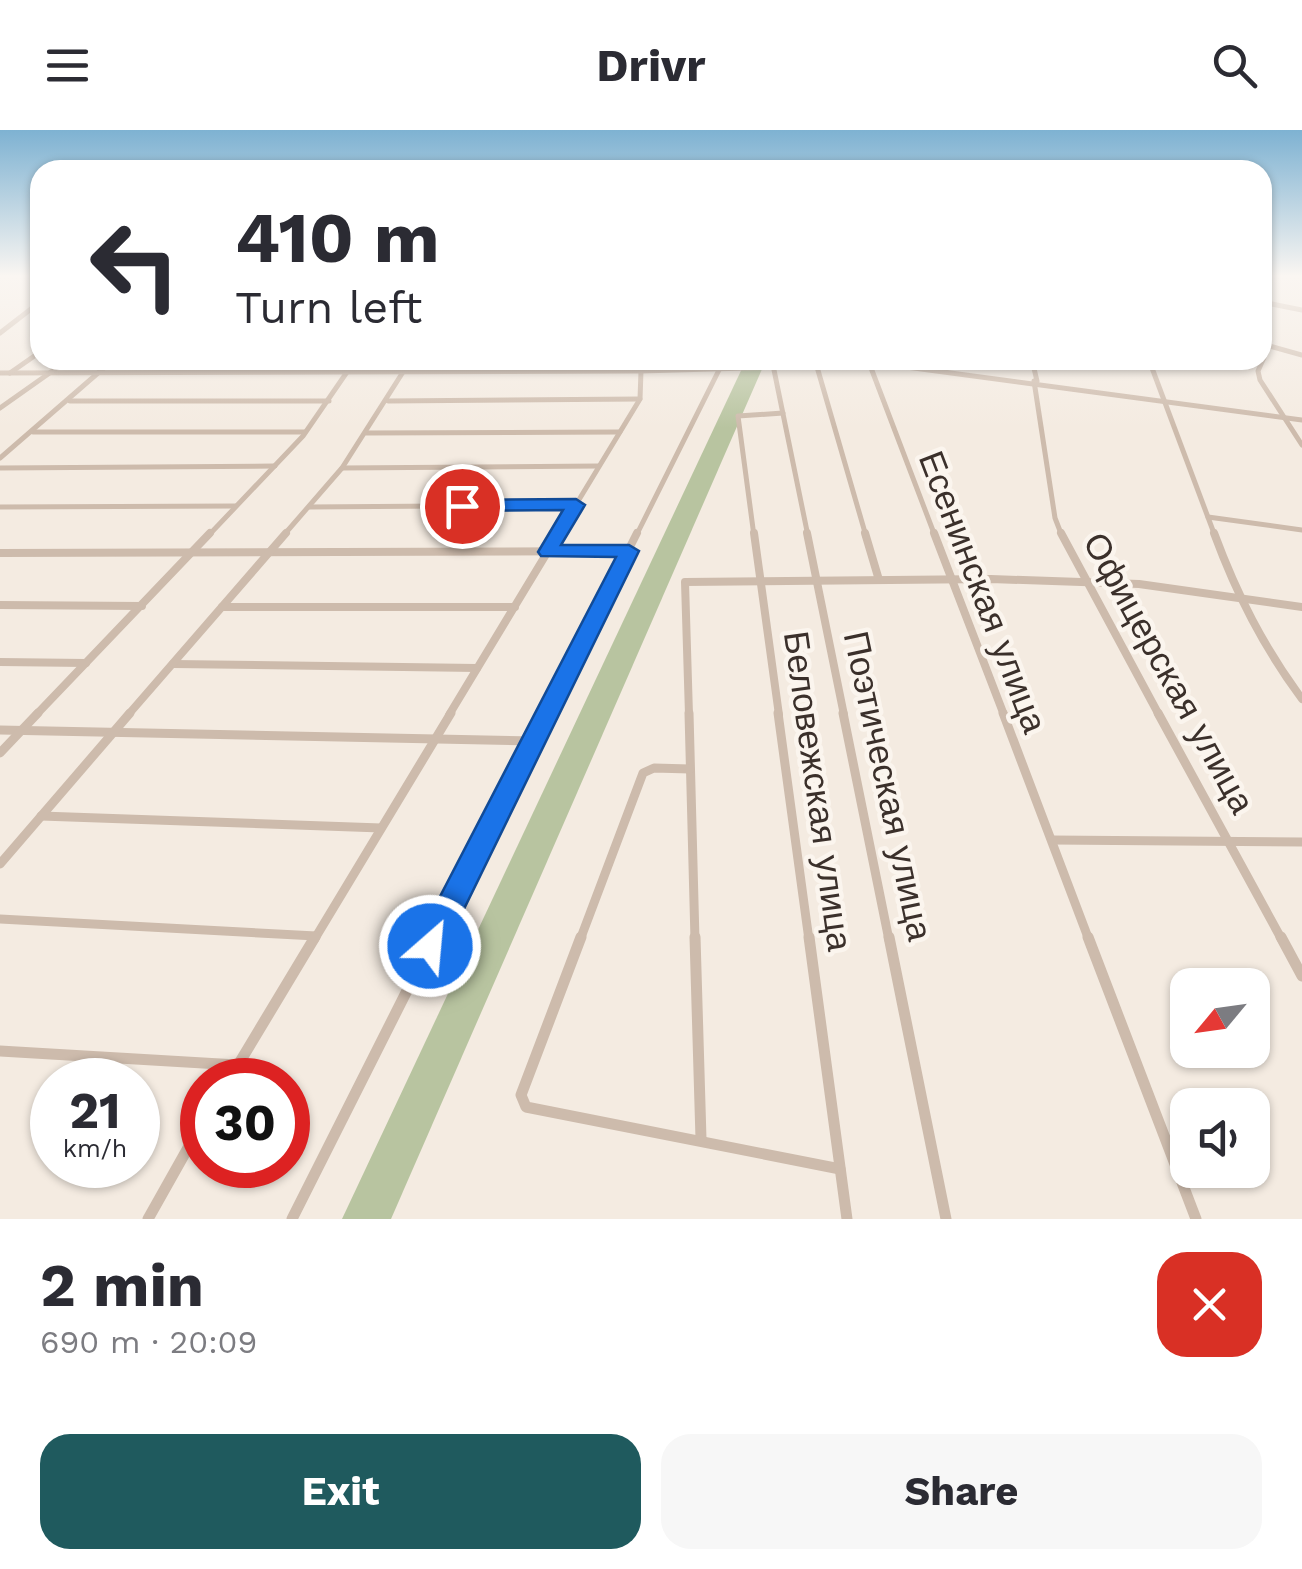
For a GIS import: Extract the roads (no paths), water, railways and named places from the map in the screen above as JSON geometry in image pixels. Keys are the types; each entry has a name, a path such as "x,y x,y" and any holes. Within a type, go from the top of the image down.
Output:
{"street":[{"path":"1272,347 1302,355"},
{"path":"10,373 30,359"},
{"path":"2,406 54,370"},
{"path":"0,373 199,370"},
{"path":"0,752 275,466 329,400 345,370"},
{"path":"381,370 656,370"},
{"path":"292,1219 716,370"},
{"name":"Поэтическая улица","path":"774,370 946,1219"},
{"path":"818,370 878,580"},
{"name":"Есенинская улица","path":"872,370 1196,1219"},
{"path":"943,370 1302,420"},
{"name":"Офицерская улица","path":"1034,370 1055,518 1302,976"},
{"path":"1153,370 1237,596 1264,648 1302,699"},
{"path":"1259,370 1302,445"},
{"path":"242,1058 640,399 641,371"},
{"path":"0,458 100,372"},
{"path":"0,864 342,468 403,372"},
{"path":"388,401 640,399"},
{"path":"70,400 329,400"},
{"name":"Беловежская улица","path":"783,413 738,416 846,1219"},
{"path":"33,432 305,432"},
{"path":"366,434 620,432"},
{"path":"0,468 275,466"},
{"path":"342,468 599,466"},
{"path":"309,507 576,505"},
{"path":"0,507 236,506"},
{"path":"1208,517 1302,530"},
{"path":"0,553 629,551"},
{"path":"701,1139 684,584 689,580 1087,582 1237,596 1302,607"},
{"path":"0,605 142,606"},
{"path":"222,607 514,606"},
{"path":"0,662 86,664"},
{"path":"172,664 477,668"},
{"path":"0,730 534,740"},
{"path":"690,769 654,768 643,773 521,1095 526,1107 840,1169"},
{"path":"41,816 381,828"},
{"path":"1052,840 1302,842"},
{"path":"0,919 316,936"},
{"path":"0,1050 180,1061"},
{"path":"148,1219 180,1162"}]}
